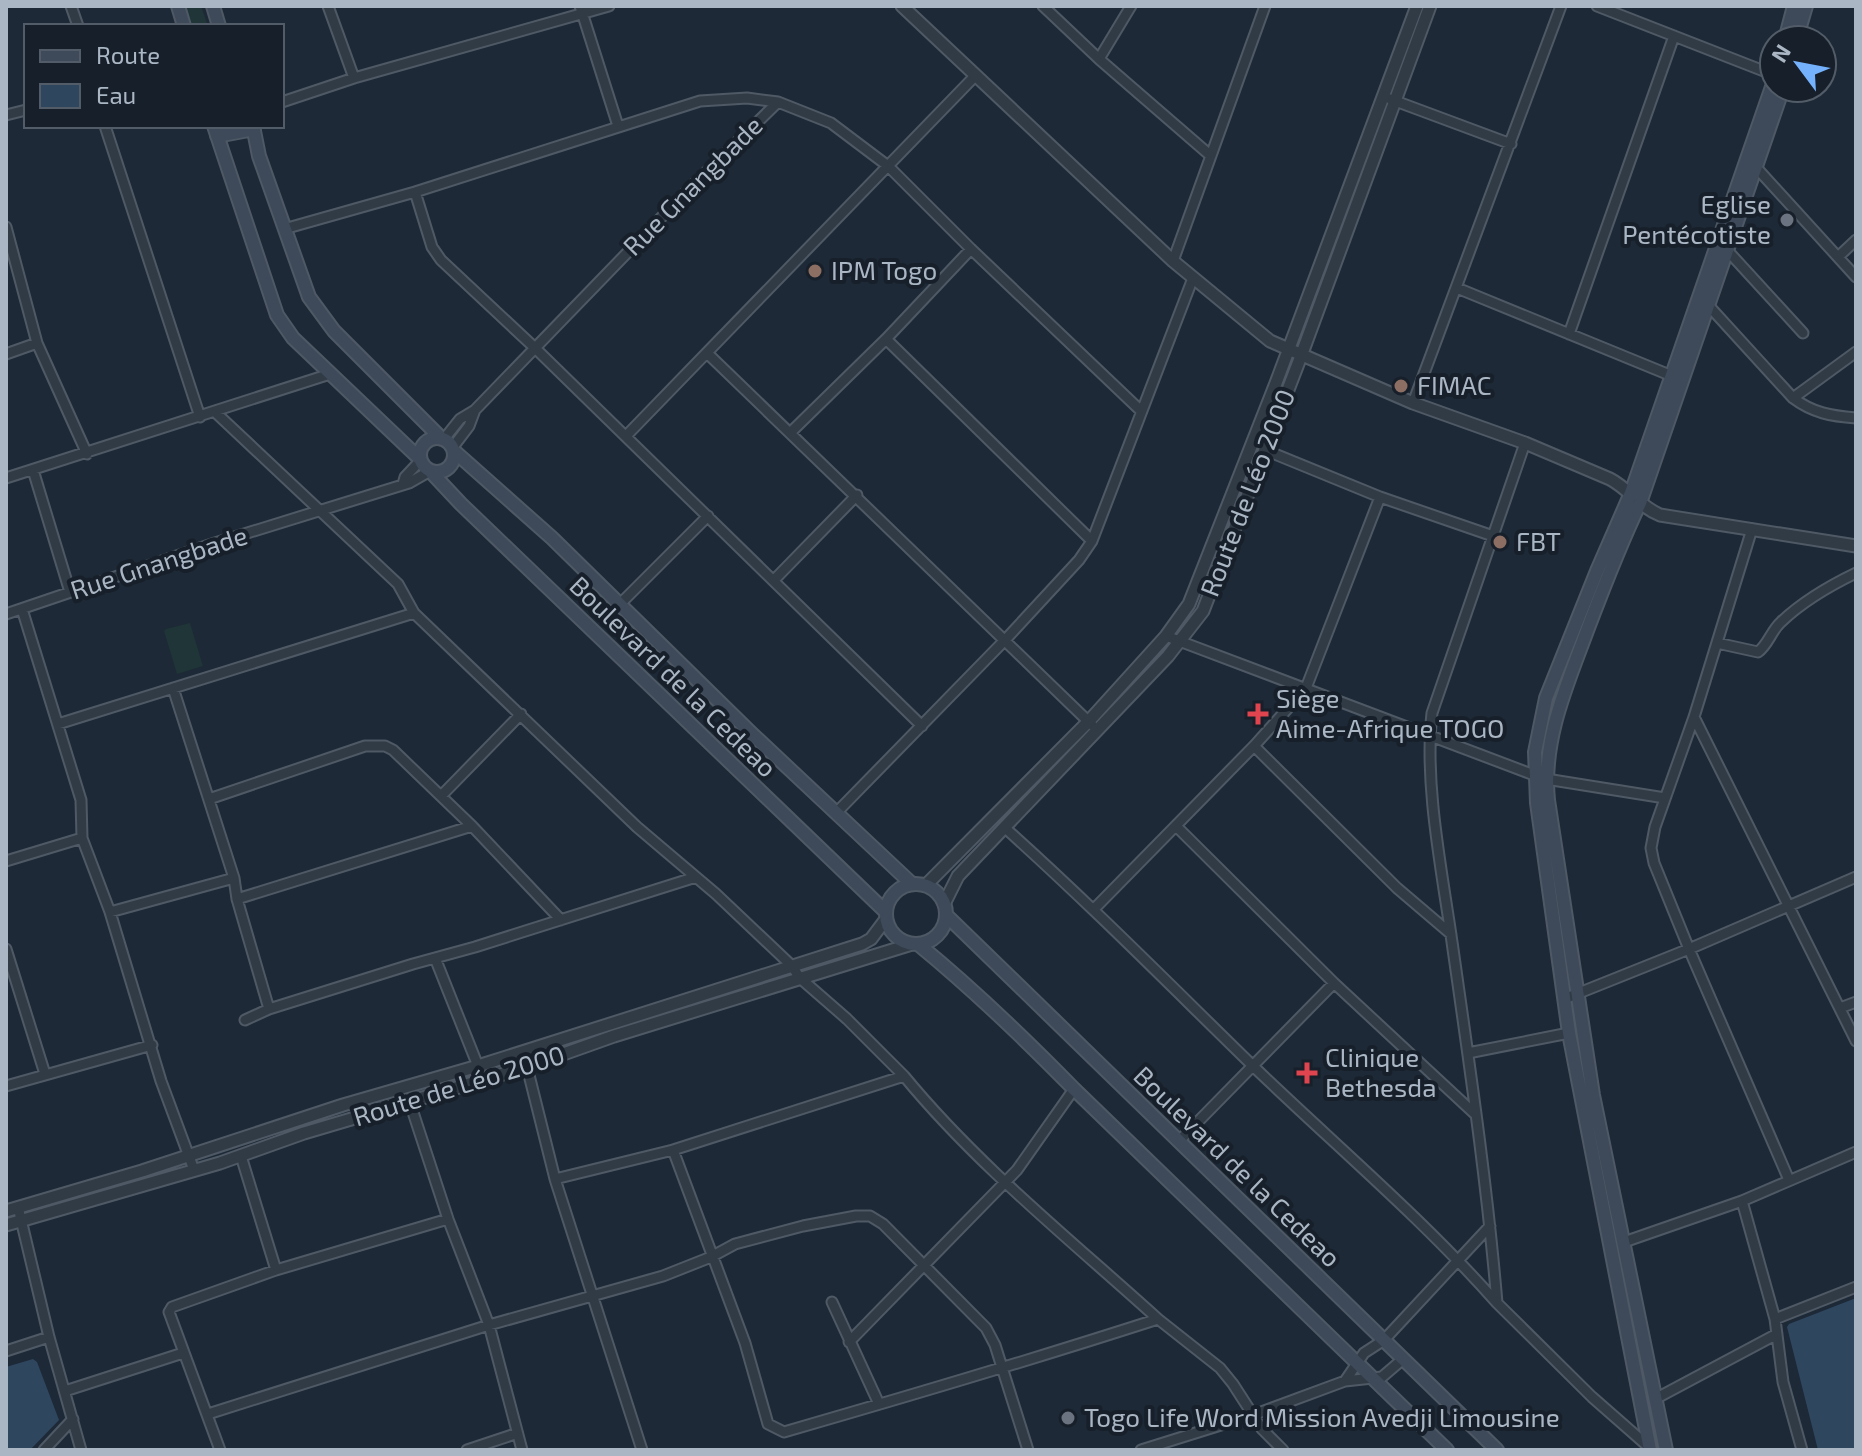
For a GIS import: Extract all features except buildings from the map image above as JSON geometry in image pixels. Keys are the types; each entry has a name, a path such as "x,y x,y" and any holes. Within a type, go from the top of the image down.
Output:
{"main road":[{"path":"1650,1448 1569,1033 1540,777 1557,710 1727,250 1767,104"},
{"path":"1636,498 1672,376 1776,104"},
{"path":"245,128 216,131 277,315 293,338 430,472 444,472 453,463 448,444 436,438 425,442 420,460"},
{"name":"Boulevard de la Cedeao","path":"255,128 259,156 309,297 334,331 448,444 552,538 912,884"},
{"name":"Boulevard de la Cedeao","path":"430,472 886,916"},
{"path":"1540,777 1593,1095 1666,1450"},
{"path":"915,944 926,942 940,931 945,910 940,896 926,885 912,884 893,893 886,916 895,936 915,944 989,1005 1447,1450"},
{"name":"Boulevard de la Cedeao","path":"945,910 1497,1450"}],"street":[{"path":"328,6 354,78"},
{"path":"284,101 582,11 609,6"},
{"path":"902,6 1173,261 1253,329 1288,351 1610,479 1660,515 1856,546"},
{"path":"1043,6 1211,156"},
{"path":"1099,59 1131,6"},
{"path":"1173,261 1265,6"},
{"name":"Route de Léo 2000","path":"926,885 1181,642 1207,600 1301,356 1417,6"},
{"name":"Route de Léo 2000","path":"945,910 958,876 1093,726 1189,604 1389,98 1430,6"},
{"path":"1413,403 1561,6"},
{"path":"1597,6 1758,71"},
{"path":"582,11 618,126"},
{"path":"1569,334 1674,36"},
{"path":"626,436 976,75"},
{"path":"284,229 415,192 700,101 736,98 778,102"},
{"path":"1389,98 1511,144"},
{"name":"Rue Gnangbade","path":"448,444 469,426 475,410 686,192 778,102 831,123 888,166 1140,410"},
{"path":"106,128 200,417"},
{"path":"1752,164 1856,277"},
{"path":"415,192 436,254 922,726"},
{"path":"6,230 37,343 87,454"},
{"path":"1838,257 1856,240"},
{"path":"791,432 886,339 971,249"},
{"path":"1727,250 1803,333"},
{"path":"836,813 1006,639 1079,560 1092,541 1193,278"},
{"path":"1457,288 1672,376"},
{"path":"1708,305 1793,398 1808,409 1856,418"},
{"path":"886,339 1092,541"},
{"path":"6,354 37,343"},
{"path":"1793,398 1856,352"},
{"path":"707,353 1093,726"},
{"path":"6,478 330,374"},
{"path":"215,412 398,584 414,613 637,827 791,965 800,978 847,1019 904,1076 928,1105 1007,1181 1158,1319 1220,1368 1262,1429 1283,1450"},
{"path":"1497,1303 1490,1226 1434,807 1429,737 1432,713 1525,443"},
{"path":"1265,450 1380,497 1493,536"},
{"path":"403,484 405,477 420,460"},
{"path":"33,470 70,592"},
{"name":"Rue Gnangbade","path":"6,614 414,482 430,472"},
{"path":"774,580 857,495"},
{"path":"1094,909 1254,746 1306,688 1380,497"},
{"path":"620,604 708,516"},
{"path":"1752,529 1651,848 1654,863 1689,949 1789,1180"},
{"path":"1717,643 1758,652 1781,621 1810,599 1856,573"},
{"path":"22,609 81,800 82,838 110,912 161,1081 194,1170"},
{"path":"58,724 414,613"},
{"path":"1166,636 1540,777 1665,798"},
{"path":"173,688 234,878 237,899 269,1009"},
{"path":"441,796 521,714"},
{"path":"1694,717 1856,1041"},
{"path":"209,799 371,746 385,746 393,750 472,826 561,920"},
{"path":"1254,746 1397,888 1451,934"},
{"path":"237,899 472,826"},
{"path":"1176,826 1334,983 1475,1114"},
{"path":"1004,827 1094,909 1254,1067 1459,1260 1497,1303 1592,1397 1650,1448"},
{"path":"6,861 82,838"},
{"path":"245,1020 269,1009 696,877"},
{"path":"1564,999 1856,877"},
{"path":"110,912 234,878"},
{"name":"Route de Léo 2000","path":"12,1209 862,944 871,939 886,916"},
{"name":"Route de Léo 2000","path":"6,1225 241,1156 409,1100 527,1067 614,1036 915,944"},
{"path":"6,949 9,968 45,1074"},
{"path":"435,958 478,1066"},
{"path":"1179,1141 1334,983"},
{"path":"1840,1008 1856,1002"},
{"path":"1468,1053 1569,1033"},
{"path":"6,1086 152,1045"},
{"path":"527,1067 555,1179 642,1450"},
{"path":"555,1179 673,1150 904,1076"},
{"path":"849,1342 1007,1181 1027,1158 1074,1089"},
{"path":"409,1100 448,1219 489,1325 515,1434 522,1450"},
{"path":"673,1150 745,1343 768,1424 784,1432 1002,1369 1158,1319"},
{"path":"1624,1242 1742,1201 1856,1152"},
{"path":"241,1156 276,1270"},
{"path":"1742,1201 1775,1319 1783,1382 1802,1450"},
{"path":"12,1209 22,1220 49,1337 81,1450"},
{"path":"208,1414 489,1325 663,1276 735,1244 803,1226 870,1216 883,1224 986,1328 1028,1450"},
{"path":"220,1450 169,1312 172,1307 276,1270 448,1219"},
{"path":"1345,1381 1357,1362 1373,1345 1384,1340 1490,1226"},
{"path":"1775,1319 1856,1287"},
{"path":"832,1302 879,1404"},
{"path":"1655,1399 1777,1334"},
{"path":"6,1351 49,1337"},
{"path":"65,1391 183,1353"},
{"path":"1141,1450 1253,1415 1345,1381 1373,1378 1390,1372 1403,1359"},
{"path":"44,1450 73,1419"},
{"path":"467,1450 515,1434"}],"green space":[{"path":"185,6 201,6 207,24 191,24"},
{"path":"190,623 203,666 177,674 164,631"}],"water":[{"path":"1856,1298 1856,1450 1818,1450 1787,1327"},
{"path":"33,1359 37,1362 59,1420 30,1450 6,1450 6,1367"}],"place":[{"name":"Eglise Pentécotiste","path":"1787,220"},
{"name":"IPM Togo","path":"815,271"},
{"name":"FIMAC","path":"1401,386"},
{"name":"FBT","path":"1500,542"},
{"name":"Siège Aime-Afrique TOGO","path":"1258,714"},
{"name":"Clinique Bethesda","path":"1307,1073"},
{"name":"Togo Life Word Mission Avedji Limousine","path":"1068,1418"}]}
